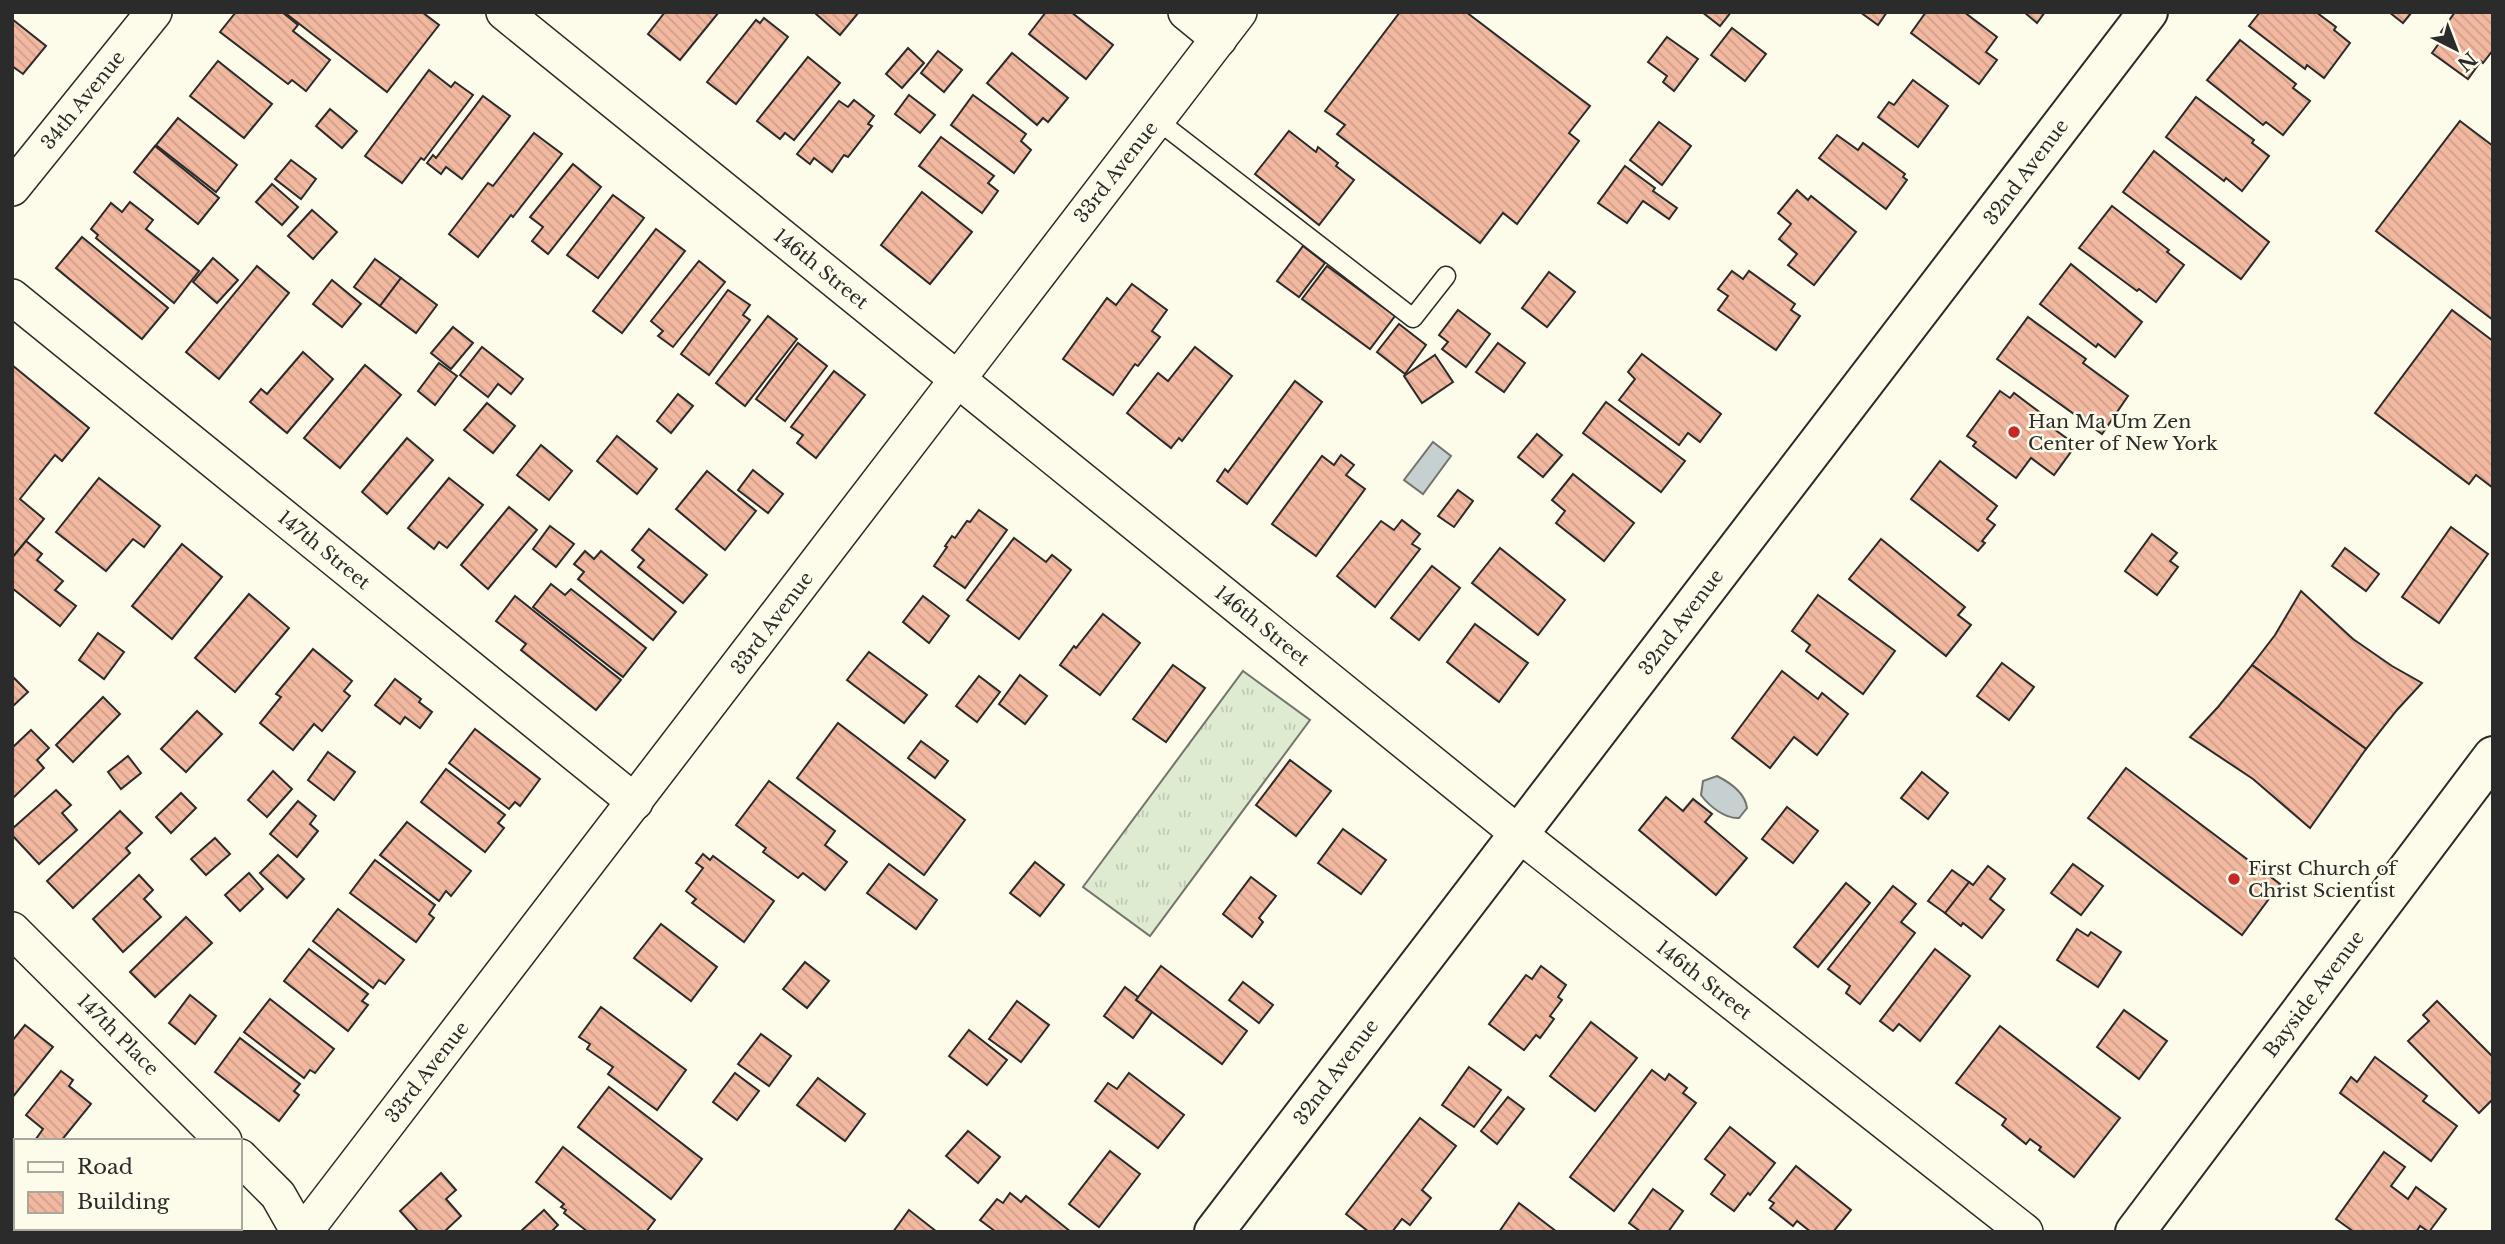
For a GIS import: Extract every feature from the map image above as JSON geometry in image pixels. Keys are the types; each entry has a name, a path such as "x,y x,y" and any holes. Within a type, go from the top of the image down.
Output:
{"street":[{"name":"34th Avenue","path":"12,188 154,12"},
{"name":"146th Street","path":"504,12 1519,834 2025,1232"},
{"path":"1186,12 1229,26"},
{"name":"32nd Avenue","path":"1214,1232 2148,12"},
{"name":"33rd Avenue","path":"301,1232 635,802 1229,26"},
{"name":"147th Street","path":"12,297 635,802"},
{"name":"Bayside Avenue","path":"2135,1232 2493,756"},
{"name":"147th Place","path":"12,930 221,1139"},
{"path":"242,1159 278,1195 301,1232"}],"lane":[{"path":"1157,120 1413,318 1446,276"}],"green space":[{"path":"1243,671 1310,720 1150,936 1083,887"}],"shaded area":[{"path":"1433,442 1451,456 1423,494 1404,480"},
{"path":"1717,776 1740,793 1746,803 1747,808 1739,818 1718,811 1701,795 1703,781"}],"building":[{"path":"236,12 282,12 298,25 293,31 330,60 306,91 292,80 288,84 220,32"},
{"path":"284,12 422,12 439,25 387,92"},
{"path":"665,12 719,12 680,60 648,34"},
{"path":"859,12 840,35 816,14"},
{"path":"1046,12 1071,12 1113,45 1086,79 1029,34"},
{"path":"1400,12 1466,12 1590,106 1569,133 1579,141 1517,224 1503,213 1480,243 1337,134 1345,125 1325,111"},
{"path":"1702,12 1731,12 1720,26"},
{"path":"1860,12 1887,12 1878,25"},
{"path":"1926,12 1964,12 1997,37 1986,52 1997,60 1979,84 1911,33"},
{"path":"2024,12 2045,12 2037,23"},
{"path":"2260,12 2316,12 2336,27 2334,30 2350,43 2324,78 2307,65 2305,69 2249,26"},
{"path":"2389,12 2412,12 2403,23"},
{"path":"2455,12 2493,12 2493,50 2468,79 2432,53 2445,35 2441,32"},
{"path":"764,18 788,37 736,104 707,82 756,20 760,23"},
{"path":"12,19 46,46 23,74 12,66"},
{"path":"1732,28 1766,54 1745,81 1711,55"},
{"path":"1667,37 1698,59 1674,91 1663,82 1667,76 1648,62"},
{"path":"2240,40 2296,84 2293,88 2310,101 2283,135 2266,122 2263,125 2207,80"},
{"path":"908,48 924,63 902,88 886,74"},
{"path":"938,51 962,70 944,92 921,73"},
{"path":"1012,53 1068,98 1048,122 1043,118 1037,125 987,83"},
{"path":"808,57 840,83 794,140 785,133 780,139 757,121"},
{"path":"218,61 272,104 244,138 190,96"},
{"path":"429,70 451,87 455,82 473,95 424,160 421,158 402,183 365,156"},
{"path":"1913,80 1948,106 1918,147 1878,117 1889,102 1894,105"},
{"path":"909,95 935,115 920,133 895,114"},
{"path":"973,95 1026,134 1021,141 1031,150 1014,173 951,125"},
{"path":"483,96 510,116 462,179 446,167 441,174 427,163 433,155 436,158"},
{"path":"2196,97 2254,140 2252,143 2269,156 2242,191 2226,178 2224,181 2166,137"},
{"path":"854,100 874,116 868,124 872,126 848,157 844,155 832,172 814,158 810,164 797,154 839,101 848,107"},
{"path":"330,109 357,131 342,148 316,126"},
{"path":"178,118 237,165 216,192 156,145"},
{"path":"2460,121 2493,146 2493,320 2376,231"},
{"path":"1659,122 1691,146 1662,185 1630,160"},
{"path":"1289,131 1316,152 1318,147 1354,180 1319,225 1255,174"},
{"path":"534,133 562,154 478,257 449,234 488,183 493,186"},
{"path":"1837,135 1858,150 1863,143 1905,174 1903,177 1907,180 1886,209 1819,158"},
{"path":"941,137 994,176 988,183 998,191 982,213 919,166"},
{"path":"155,146 219,198 198,224 134,172"},
{"path":"2154,151 2269,242 2241,279 2123,192"},
{"path":"291,160 316,179 301,199 275,179"},
{"path":"573,164 601,187 548,254 532,241 543,227 530,217"},
{"path":"1625,166 1677,208 1669,219 1643,201 1627,223 1598,203"},
{"path":"272,184 298,207 282,225 256,202"},
{"path":"1797,190 1808,200 1811,196 1856,232 1814,285 1788,265 1797,254 1779,239 1791,224 1778,213"},
{"path":"922,192 972,232 930,284 881,245"},
{"path":"613,195 644,218 598,278 567,255"},
{"path":"130,202 153,220 146,229 199,271 174,303 96,238 98,235 91,229 111,203 122,212"},
{"path":"2112,206 2184,265 2156,302 2079,248"},
{"path":"312,210 337,232 313,259 288,236"},
{"path":"656,229 685,251 622,333 593,311"},
{"path":"82,237 168,308 142,339 56,268"},
{"path":"1303,246 1325,263 1299,297 1277,281"},
{"path":"213,258 238,280 217,303 193,282"},
{"path":"375,259 401,278 380,306 354,287"},
{"path":"699,261 725,282 673,347 658,336 663,331 651,321"},
{"path":"2071,264 2142,322 2115,357 2098,344 2096,347 2040,304"},
{"path":"257,266 289,293 219,379 186,352"},
{"path":"1327,266 1395,316 1370,349 1302,299"},
{"path":"1732,271 1743,279 1749,271 1795,304 1791,310 1800,316 1776,350 1718,310 1728,296 1718,289"},
{"path":"1549,272 1575,292 1547,327 1522,308"},
{"path":"401,278 437,305 416,333 380,306"},
{"path":"332,280 361,304 342,327 313,304"},
{"path":"1132,284 1167,310 1152,331 1160,337 1138,366 1135,364 1113,395 1063,359 1107,298 1116,305"},
{"path":"728,290 750,305 743,315 750,320 709,375 681,354"},
{"path":"1458,310 1490,334 1466,367 1442,349 1448,342 1439,335"},
{"path":"2452,310 2493,341 2493,488 2476,475 2469,484 2375,413"},
{"path":"768,316 797,339 745,406 716,383"},
{"path":"2028,317 2086,359 2083,363 2128,396 2102,434 1997,359"},
{"path":"1399,324 1426,345 1405,374 1377,352"},
{"path":"453,327 473,343 451,369 431,353"},
{"path":"798,343 827,366 785,421 756,399"},
{"path":"1498,343 1525,363 1504,392 1476,372"},
{"path":"482,347 523,379 511,394 498,384 488,397 460,375"},
{"path":"1195,347 1232,376 1182,441 1179,438 1171,448 1127,413 1158,373 1168,381"},
{"path":"303,352 333,379 287,433 250,402 261,389 267,394"},
{"path":"1642,354 1721,414 1700,442 1688,433 1679,445 1619,400 1635,379 1628,372"},
{"path":"1435,355 1453,382 1422,403 1404,376"},
{"path":"439,363 457,376 435,405 418,391"},
{"path":"12,365 89,428 62,461 55,455 20,499 44,519 12,558"},
{"path":"365,365 401,395 340,468 304,438"},
{"path":"834,371 865,395 816,458 797,443 803,435 791,427"},
{"path":"1295,381 1322,402 1247,504 1217,481 1225,469 1228,472"},
{"name":"Han Ma Um Zen Center of New York","path":"2000,391 2010,398 2014,393 2057,425 2054,429 2076,445 2054,475 2031,458 2016,478 1973,446 1976,442 1967,436"},
{"path":"678,394 693,406 671,433 657,421"},
{"path":"1606,402 1685,461 1661,492 1583,433"},
{"path":"487,403 515,426 493,453 464,430"},
{"path":"1537,434 1562,455 1543,477 1518,457"},
{"path":"617,436 657,469 637,494 597,461"},
{"path":"407,438 433,460 387,514 362,492"},
{"path":"541,445 572,471 549,500 517,475"},
{"path":"1341,455 1354,465 1346,475 1365,489 1316,556 1272,524 1322,456 1334,465"},
{"path":"1940,461 1997,506 1987,519 1995,525 1982,541 1985,543 1978,551 1911,499"},
{"path":"753,470 783,494 768,513 738,490"},
{"path":"707,471 756,511 725,550 676,509"},
{"path":"1573,474 1634,523 1604,561 1556,523 1565,511 1552,500"},
{"path":"99,478 160,526 144,547 133,539 106,571 56,532"},
{"path":"449,478 483,505 447,548 439,542 434,549 408,528"},
{"path":"1458,490 1473,501 1454,527 1438,516"},
{"path":"509,507 537,530 488,589 461,565"},
{"path":"979,510 1007,530 965,588 934,566 952,536 955,538"},
{"path":"1402,520 1420,534 1412,544 1420,549 1375,607 1337,576 1381,521 1394,530"},
{"path":"550,526 574,544 556,567 533,549"},
{"path":"2451,527 2488,554 2439,623 2402,597"},
{"path":"649,529 707,575 683,603 638,567 644,560 632,550"},
{"path":"2152,534 2177,553 2170,561 2178,567 2157,595 2125,571"},
{"path":"1014,538 1046,562 1052,555 1071,570 1019,639 967,600"},
{"path":"1881,539 1965,607 1958,615 1971,625 1946,656 1849,579"},
{"path":"26,541 42,554 37,560 63,581 55,590 76,606 60,626 12,588 12,558"},
{"path":"182,544 222,577 172,639 132,606"},
{"path":"1500,548 1565,600 1538,635 1472,583"},
{"path":"2345,548 2379,574 2366,591 2332,566"},
{"path":"585,551 594,559 601,551 676,612 653,640 578,579 584,572 574,564"},
{"path":"1432,566 1460,588 1419,640 1391,618"},
{"path":"551,584 565,595 571,589 646,648 623,677 533,607"},
{"path":"2301,591 2353,639 2422,683 2366,749 2252,665 2275,635"},
{"path":"249,594 289,628 235,692 195,658"},
{"path":"1818,595 1895,651 1863,694 1806,651 1810,645 1792,631"},
{"path":"515,596 621,680 596,710 521,650 526,644 496,621"},
{"path":"923,596 949,616 929,643 903,622"},
{"path":"1103,614 1140,643 1100,695 1060,665"},
{"path":"1475,624 1528,663 1499,702 1447,662"},
{"path":"98,633 124,652 104,679 79,660"},
{"path":"313,649 352,681 344,691 350,696 322,731 314,724 293,750 260,723 281,697 276,694"},
{"path":"869,652 927,695 904,723 847,680"},
{"path":"2002,663 2034,687 2009,720 1977,696"},
{"path":"1173,665 1205,688 1166,742 1133,719"},
{"path":"2252,665 2366,749 2310,828 2253,779 2190,737"},
{"path":"1782,671 1818,699 1822,693 1848,714 1817,755 1794,737 1770,768 1732,738"},
{"path":"1020,675 1047,696 1025,724 999,704"},
{"path":"12,676 28,692 12,707"},
{"path":"979,676 1000,692 977,722 956,706"},
{"path":"395,679 421,699 419,702 432,712 420,728 405,717 400,724 375,705"},
{"path":"103,697 120,714 73,762 56,745"},
{"path":"197,711 222,734 186,772 161,749"},
{"path":"838,723 965,820 924,875 797,778"},
{"path":"475,729 540,779 520,806 515,802 509,809 449,763"},
{"path":"31,730 49,748 37,760 44,768 12,799 12,748"},
{"path":"921,741 948,761 935,778 908,758"},
{"path":"328,752 355,772 334,800 308,780"},
{"path":"128,756 141,773 121,789 108,772"},
{"path":"1290,760 1331,791 1296,836 1256,805"},
{"path":"2126,768 2280,884 2242,935 2088,818"},
{"path":"446,769 505,815 498,823 504,828 485,852 421,802"},
{"path":"273,771 292,789 267,817 248,800"},
{"path":"1922,772 1948,793 1928,819 1901,798"},
{"path":"769,781 835,831 825,845 847,862 825,890 803,873 798,878 763,852 766,848 736,825"},
{"path":"56,790 71,805 62,813 77,830 39,864 12,835 12,829"},
{"path":"181,793 196,808 171,833 156,817"},
{"path":"1666,797 1683,811 1693,799 1712,814 1705,822 1747,858 1716,895 1639,830"},
{"path":"298,801 316,816 310,824 318,831 297,857 270,834"},
{"path":"1787,807 1818,831 1793,863 1762,839"},
{"path":"120,811 142,833 126,848 130,853 73,908 47,881"},
{"path":"407,822 471,871 451,896 446,891 439,901 380,855"},
{"path":"1343,829 1386,860 1361,894 1318,863"},
{"path":"215,838 230,854 206,875 191,859"},
{"path":"703,854 710,860 713,856 774,901 744,942 692,903 696,899 686,891 703,868 696,863"},
{"path":"278,855 304,879 287,898 260,873"},
{"path":"375,860 435,905 429,914 434,918 416,942 350,893"},
{"path":"1035,862 1064,885 1040,916 1010,893"},
{"path":"889,864 937,900 916,929 867,893"},
{"path":"2073,864 2103,886 2081,915 2051,893"},
{"path":"1988,866 2005,879 1990,899 2004,910 1982,938 1945,913 1969,882 1973,885"},
{"path":"1952,870 1969,882 1945,913 1928,901"},
{"path":"249,873 263,889 240,911 225,895"},
{"path":"139,875 153,890 144,899 161,917 123,952 93,919"},
{"path":"1251,877 1276,896 1259,918 1263,922 1252,937 1223,914"},
{"path":"1846,883 1870,903 1818,967 1794,947"},
{"path":"1893,886 1916,904 1901,922 1915,933 1860,1004 1846,993 1850,986 1828,969"},
{"path":"338,909 404,960 385,984 379,980 373,988 313,941"},
{"path":"186,917 212,943 155,997 130,972"},
{"path":"661,924 717,967 691,1001 634,958"},
{"path":"2077,929 2088,936 2091,932 2121,952 2098,987 2057,960"},
{"path":"309,949 368,994 362,1001 368,1005 348,1031 284,981"},
{"path":"1935,949 1970,976 1920,1041 1899,1024 1893,1031 1880,1021"},
{"path":"805,962 829,981 807,1008 783,989"},
{"path":"1161,966 1247,1031 1222,1064 1136,1000"},
{"path":"1541,966 1566,985 1558,997 1562,1000 1550,1016 1554,1019 1540,1038 1536,1035 1524,1050 1489,1024 1526,975 1532,979"},
{"path":"1243,982 1273,1005 1259,1023 1229,1000"},
{"path":"1125,987 1152,1012 1133,1038 1104,1016"},
{"path":"190,995 216,1016 195,1044 169,1023"},
{"path":"270,999 334,1049 315,1073 310,1070 304,1078 244,1032"},
{"path":"1017,1001 1049,1025 1021,1062 989,1039"},
{"path":"2437,1001 2493,1057 2493,1099 2479,1113 2408,1041 2429,1021 2423,1015"},
{"path":"601,1007 686,1070 657,1110 608,1074 613,1067 587,1049 590,1044 579,1037"},
{"path":"2124,1010 2167,1041 2139,1079 2097,1047"},
{"path":"1591,1022 1637,1058 1595,1111 1550,1076"},
{"path":"25,1025 53,1047 12,1098 12,1041"},
{"path":"2000,1026 2120,1118 2074,1177 2039,1150 2041,1147 2030,1139 2026,1144 2002,1125 2006,1119 1956,1083"},
{"path":"969,1030 1007,1060 987,1085 949,1056"},
{"path":"761,1034 791,1056 769,1086 738,1064"},
{"path":"240,1038 300,1084 294,1091 299,1095 279,1121 215,1072"},
{"path":"2375,1057 2427,1096 2423,1101 2457,1126 2431,1161 2340,1093 2351,1077 2357,1082"},
{"path":"1469,1067 1501,1090 1474,1127 1442,1105"},
{"path":"1652,1070 1665,1080 1669,1074 1687,1088 1683,1093 1696,1103 1614,1211 1570,1177"},
{"path":"61,1071 73,1080 69,1086 91,1104 63,1139 36,1139 43,1129 26,1115"},
{"path":"735,1073 759,1091 737,1120 713,1102"},
{"path":"1129,1073 1184,1115 1158,1148 1095,1101 1108,1083 1117,1089"},
{"path":"818,1078 865,1114 845,1141 797,1105"},
{"path":"609,1087 702,1159 671,1199 578,1127"},
{"path":"1508,1097 1524,1109 1497,1144 1481,1131"},
{"path":"1420,1118 1456,1146 1422,1190 1431,1198 1410,1225 1402,1219 1392,1232 1369,1232 1346,1214"},
{"path":"1730,1127 1775,1163 1734,1211 1711,1194 1725,1175 1705,1159"},
{"path":"968,1131 1000,1157 978,1183 946,1156"},
{"path":"563,1147 655,1220 646,1232 588,1232 564,1213 566,1210 561,1207 564,1204 536,1182"},
{"path":"1110,1151 1140,1174 1099,1227 1069,1204"},
{"path":"2384,1152 2405,1167 2391,1186 2408,1199 2416,1187 2446,1209 2429,1232 2420,1226 2416,1232 2354,1232 2336,1219"},
{"path":"1796,1166 1851,1210 1833,1232 1811,1232 1797,1221 1793,1226 1770,1208 1774,1203 1769,1200"},
{"path":"441,1173 456,1190 446,1199 461,1216 444,1232 419,1232 400,1211"},
{"path":"1653,1189 1683,1211 1668,1232 1641,1232 1629,1223"},
{"path":"1010,1193 1021,1202 1026,1196 1071,1232 996,1232 980,1220 997,1199 1003,1203"},
{"path":"1519,1203 1557,1232 1499,1232"},
{"path":"544,1210 558,1225 551,1232 520,1232"},
{"path":"909,1210 937,1232 893,1232"},
{"path":"25,1230 51,1230 50,1232"},
{"path":"132,1230 191,1232 135,1232"}],"place":[{"name":"Han Ma Um Zen Center of New York","path":"2014,432"},
{"name":"First Church of Christ Scientist","path":"2234,879"}]}
